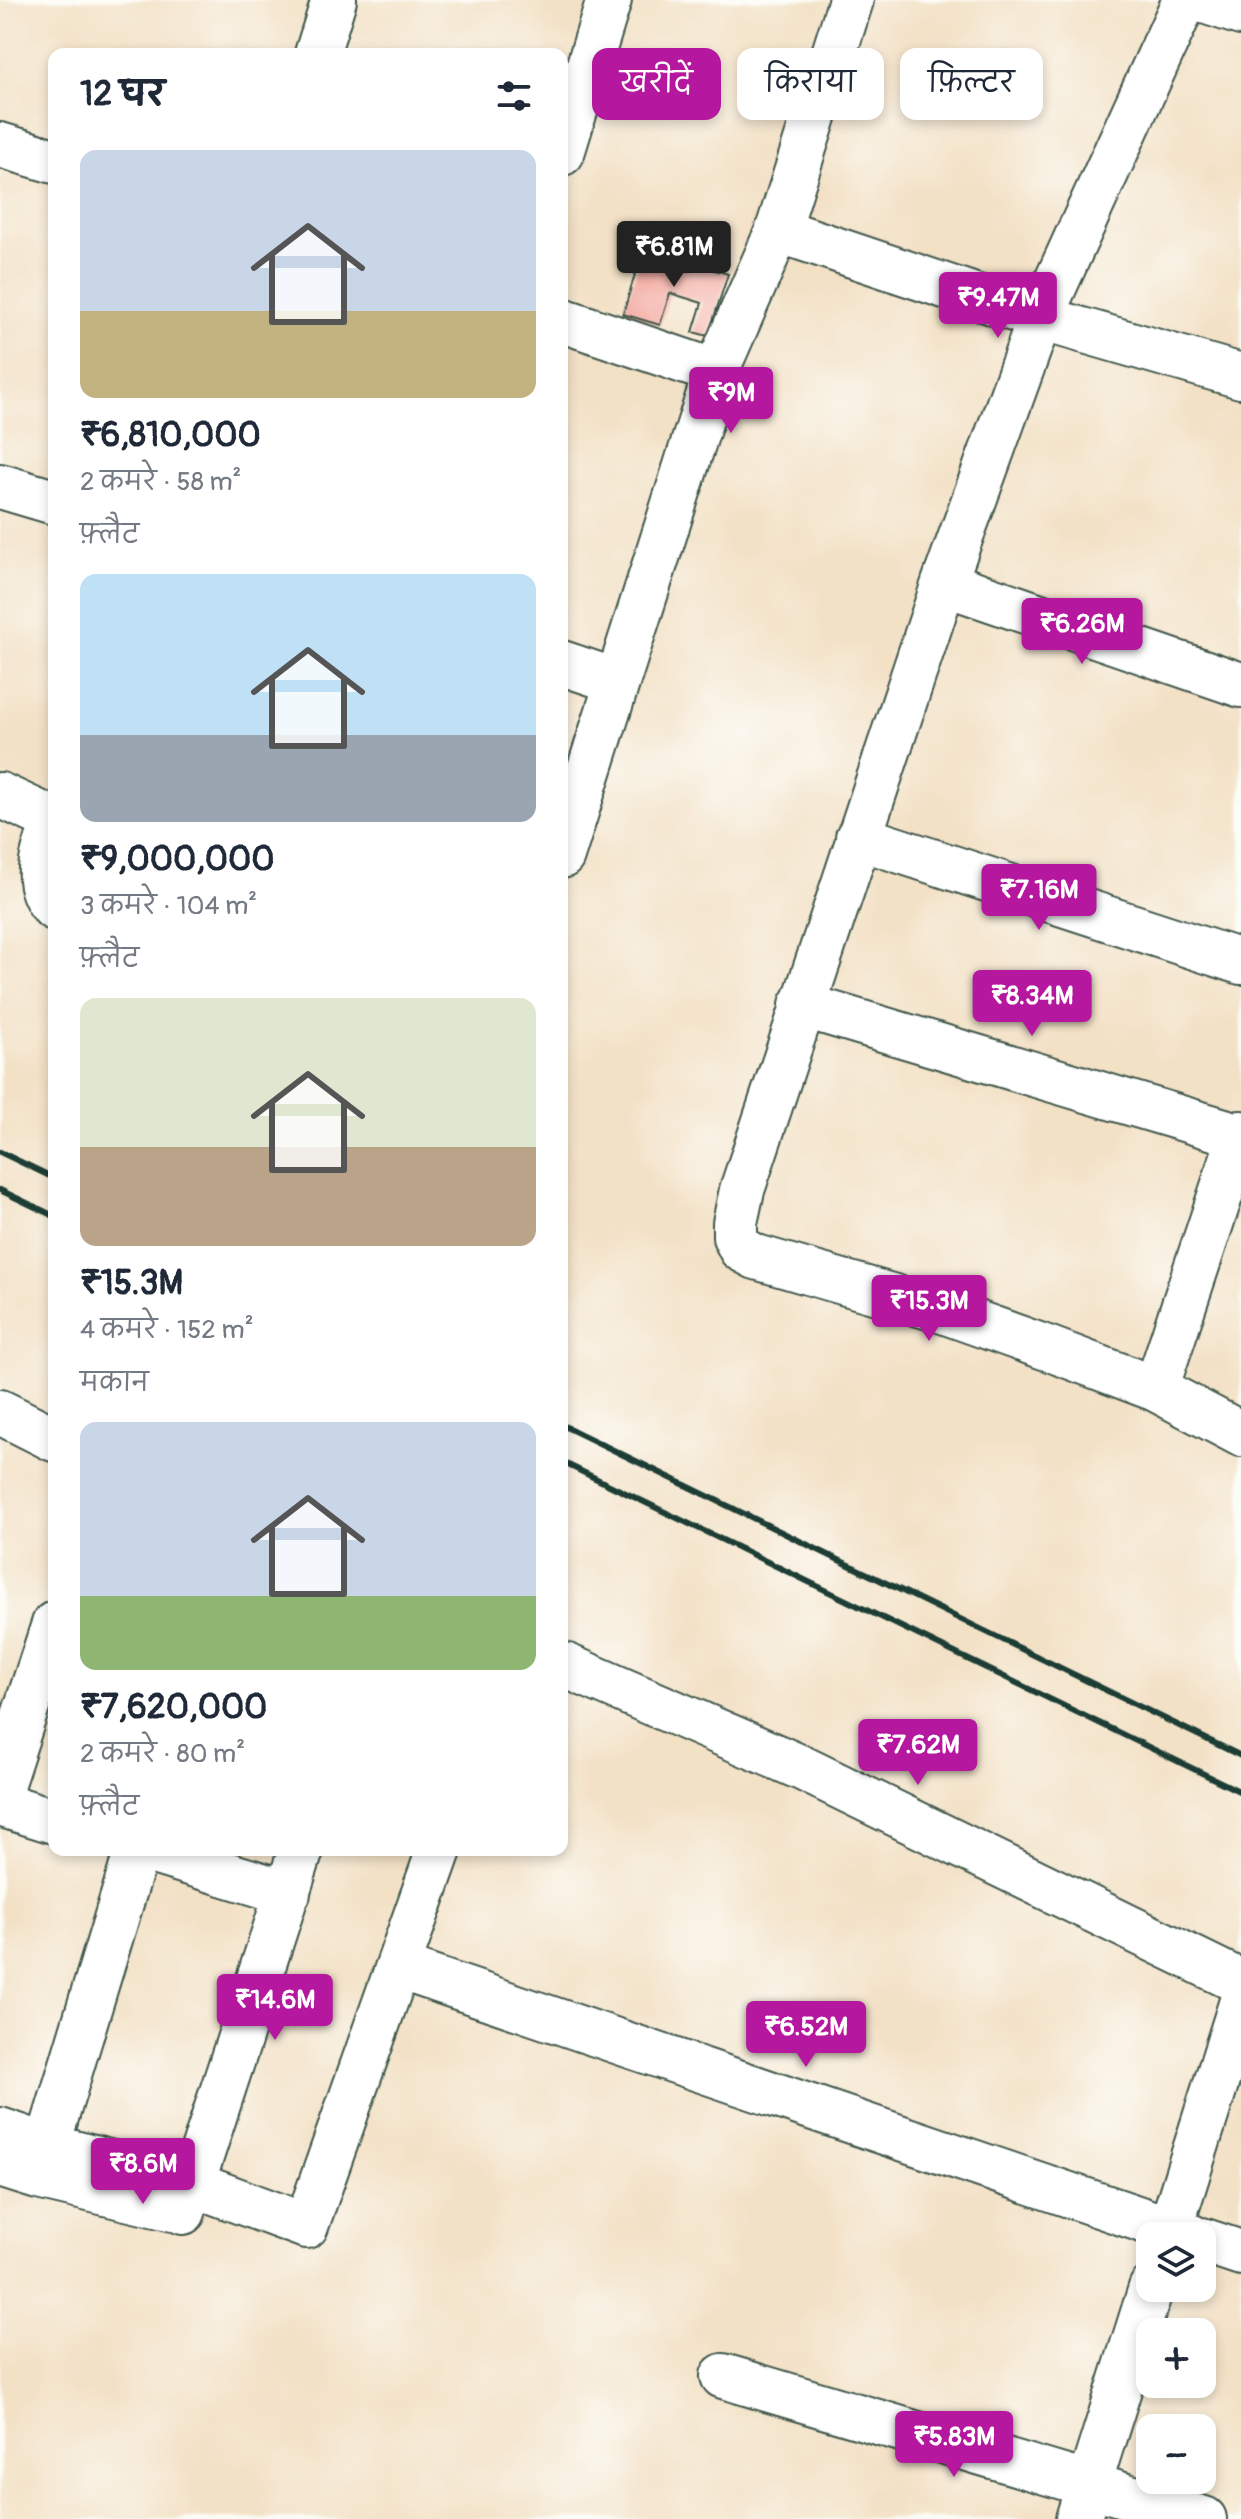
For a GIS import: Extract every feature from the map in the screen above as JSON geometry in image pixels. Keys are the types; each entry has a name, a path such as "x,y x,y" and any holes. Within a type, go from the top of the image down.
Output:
{"street":[{"path":"568,133 609,0"},
{"path":"568,837 716,372 778,230 851,0"},
{"path":"1185,0 1040,318 944,583 802,1005 742,1190 735,1237 741,1249 756,1257 943,1311 1156,1389 1241,1434"},
{"path":"1201,0 1241,13"},
{"path":"319,48 331,1"},
{"path":"0,145 48,159"},
{"path":"778,230 1040,318 1241,376"},
{"path":"568,322 716,372"},
{"path":"0,486 48,500"},
{"path":"944,583 1241,685"},
{"path":"568,665 616,681"},
{"path":"0,795 48,818"},
{"path":"858,837 1241,962"},
{"path":"48,842 39,873 48,901"},
{"path":"802,1005 1241,1135 1156,1389"},
{"path":"0,1412 48,1436"},
{"path":"0,1789 48,1642"},
{"path":"568,1667 802,1768 1241,1982"},
{"path":"0,1804 48,1819"},
{"path":"28,2163 135,1856"},
{"path":"167,1856 288,1893"},
{"path":"188,2198 299,1856"},
{"path":"0,2130 28,2163 306,2226 437,1856"},
{"path":"399,1967 1144,2222"},
{"path":"1185,2222 1241,2004"},
{"path":"1216,2245 1241,2253"},
{"path":"1084,2501 1147,2302"},
{"path":"723,2376 1084,2501 1204,2519"}],"building":[{"path":"643,248 728,274 708,336 693,332 702,303 670,293 660,325 623,314"}],"railway":[{"path":"0,1152 48,1175"},
{"path":"0,1190 48,1213"},
{"path":"568,1428 1241,1756"},
{"path":"568,1465 1241,1792"}]}
